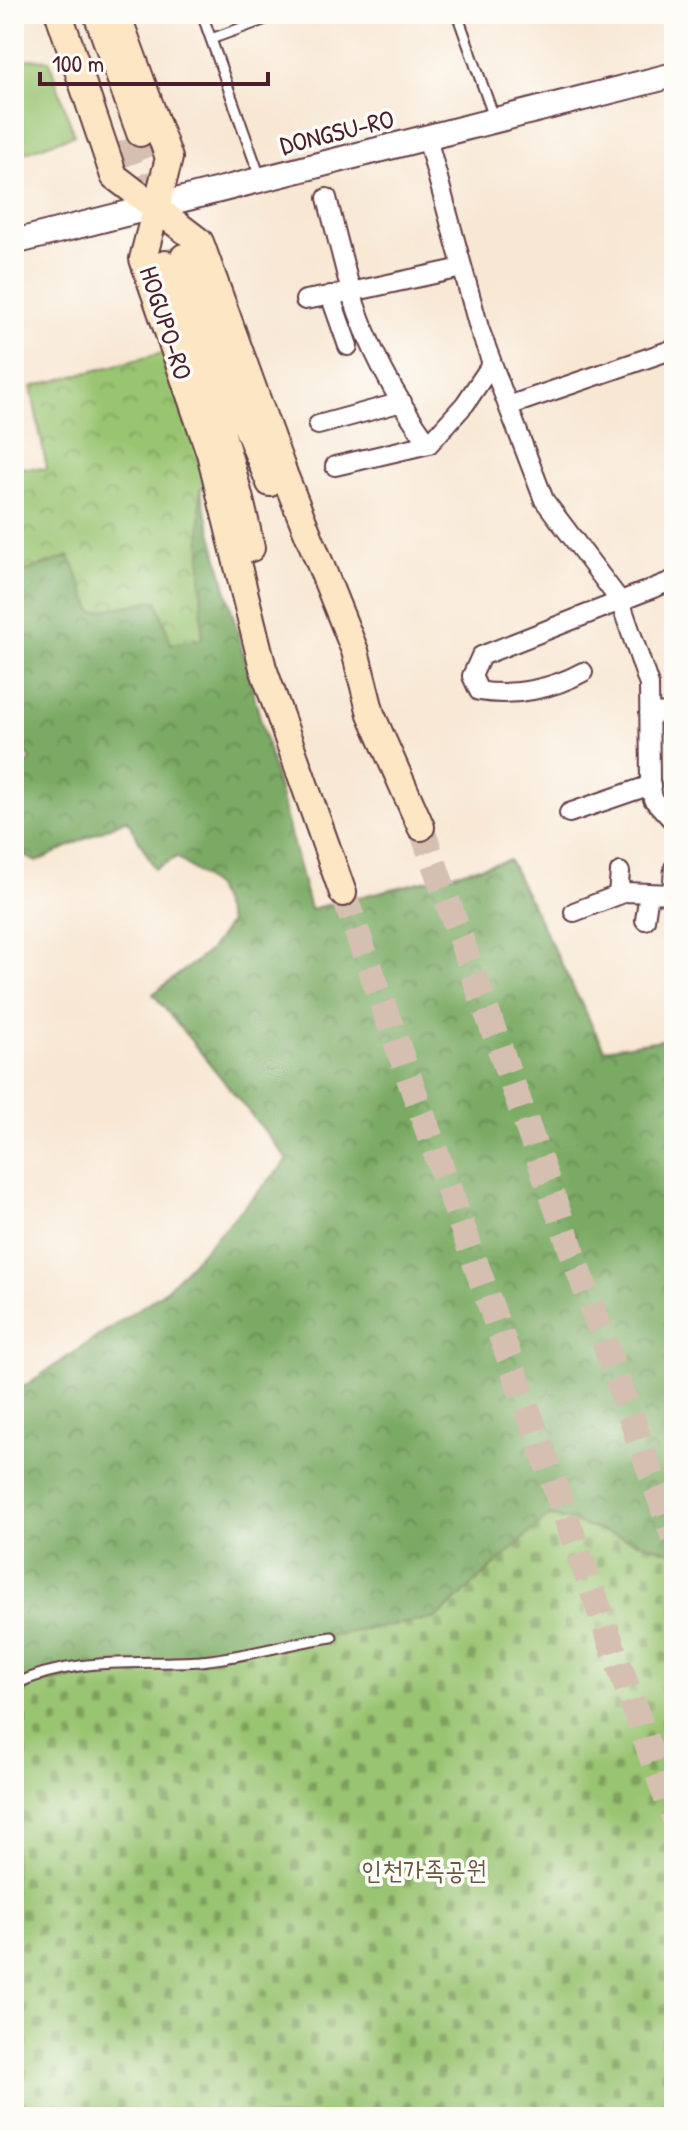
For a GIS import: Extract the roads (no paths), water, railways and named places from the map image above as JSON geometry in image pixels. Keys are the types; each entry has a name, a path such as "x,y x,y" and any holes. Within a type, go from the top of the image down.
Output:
{"main road":[{"path":"59,14 114,176 155,207 169,158 117,14"},
{"path":"74,14 130,137 97,14"},
{"name":"HOGUPO-RO","path":"343,893 263,668 210,453 143,259 155,207 200,242 284,474 355,651 371,714"},
{"name":"HOGUPO-RO","path":"291,744 240,495 174,260 343,656 421,827"}],"street":[{"name":"DONGSU-RO","path":"14,242 674,75"},
{"path":"427,138 492,364 544,500 620,601 649,685 653,799 674,822"},
{"path":"327,198 362,327 402,402 429,444"},
{"path":"305,300 462,268"},
{"path":"330,295 348,346"},
{"path":"508,406 674,349"},
{"path":"335,466 429,444 465,404 492,364"},
{"path":"318,425 402,402"},
{"path":"583,672 514,695 479,691 472,676 481,656 674,580"},
{"path":"649,713 674,714"},
{"path":"569,813 651,785"},
{"path":"574,912 626,892 673,896 674,868"},
{"path":"618,895 620,872"},
{"path":"645,920 649,893"}],"lane":[{"path":"202,14 261,180"},
{"path":"211,39 280,14"},
{"path":"457,14 495,120"},
{"path":"14,1685 31,1676 78,1666 203,1661 332,1637"}],"tunnel":[{"path":"140,133 164,200"},
{"path":"121,141 165,264"},
{"path":"421,827 674,1538"},
{"path":"343,893 674,1819"}],"park label":[{"name":"인천가족공원","path":"424,1870"}]}
